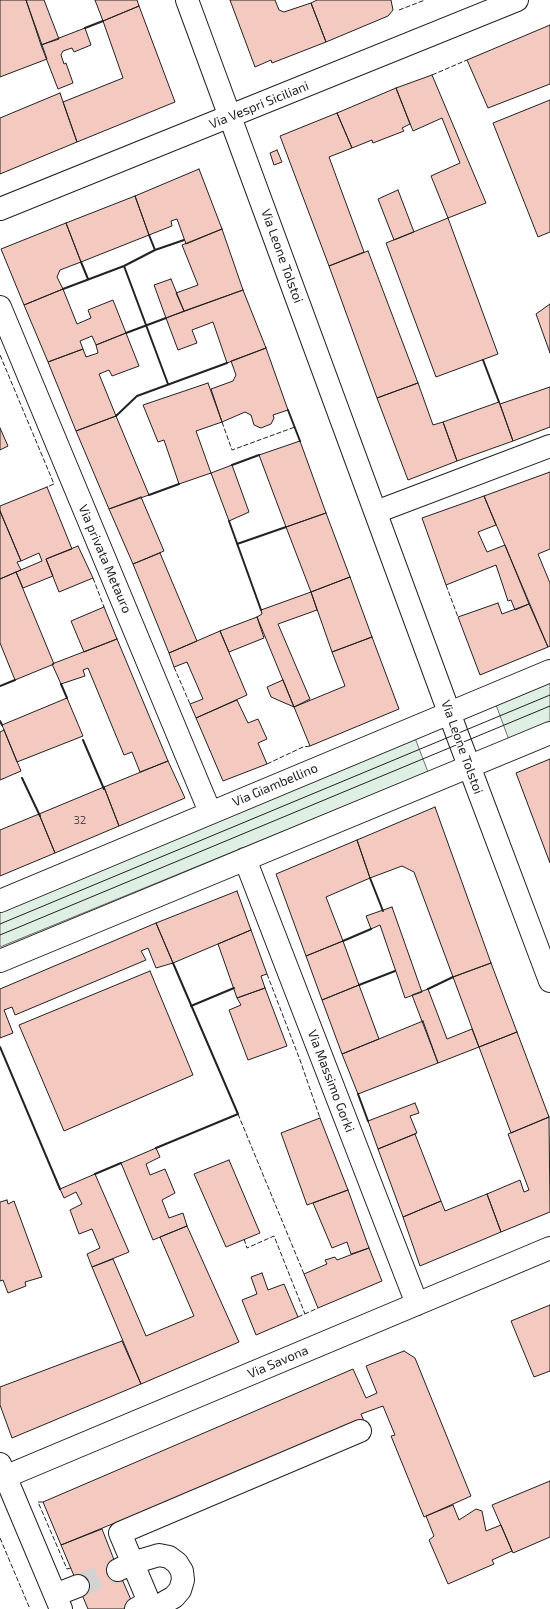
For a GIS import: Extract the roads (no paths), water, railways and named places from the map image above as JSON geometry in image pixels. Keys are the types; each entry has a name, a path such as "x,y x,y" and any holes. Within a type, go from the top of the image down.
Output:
{"street":[{"name":"Via Leone Tolstoi","path":"187,0 449,712 550,981"},
{"name":"Via Vespri Siciliani","path":"0,209 517,0"},
{"name":"Via privata Metauro","path":"0,307 210,812"},
{"path":"376,512 550,446"},
{"name":"Via Giambellino","path":"0,901 550,671"},
{"path":"0,961 245,858 550,733"},
{"name":"Via Massimo Gorki","path":"245,858 417,1304"},
{"name":"Via Savona","path":"58,1602 2,1473 417,1304 550,1248"},
{"path":"136,1609 149,1602 125,1566 120,1533 360,1431"},
{"path":"125,1566 159,1555 168,1557 176,1563 182,1571 183,1580 180,1590 174,1597 165,1602"},
{"path":"58,1602 78,1586"}],"tunnel":[{"path":"78,1586 118,1570"}],"tram line":[{"path":"0,924 550,695"},
{"path":"0,935 550,706"}]}
